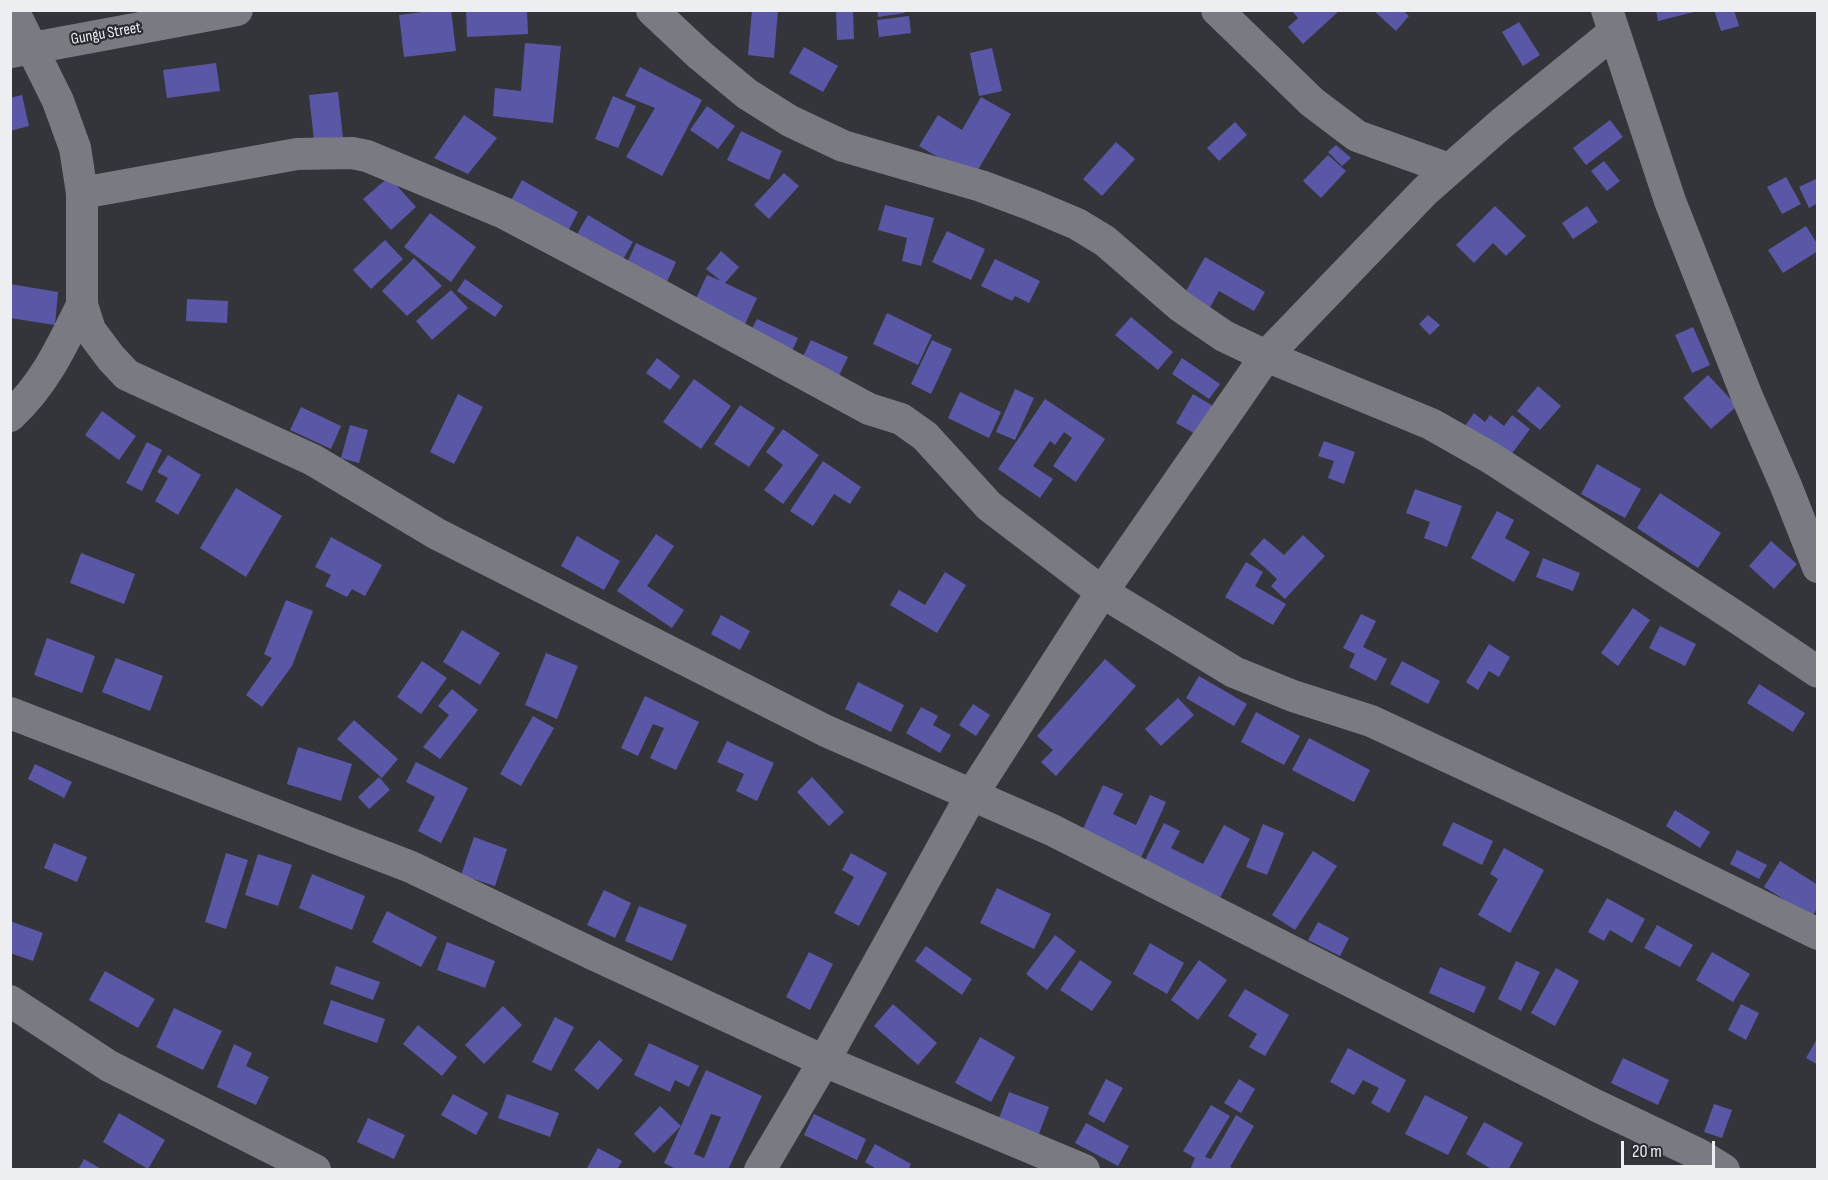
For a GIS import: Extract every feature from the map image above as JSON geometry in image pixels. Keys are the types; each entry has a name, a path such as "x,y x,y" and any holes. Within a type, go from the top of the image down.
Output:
{"street":[{"path":"13,10 20,50 58,101 75,148 82,193 82,305 90,330 122,370 135,380 313,460 437,534 826,731 1052,830 1595,1105 1698,1154 1724,1170"},
{"name":"Gungu Street","path":"20,50 237,10"},
{"path":"652,10 747,94 790,121 843,146 981,186 1077,224 1105,241 1180,306 1224,336 1266,356 1431,424 1491,458 1818,672"},
{"path":"1217,10 1312,102 1357,136 1449,169"},
{"path":"760,1170 824,1061 971,796 1102,592 1266,356 1425,191 1610,22 1670,201 1748,399 1818,567"},
{"path":"82,193 297,154 352,153 367,156 504,213 869,409 901,419 925,436 989,506 1102,592 1234,672 1293,696 1371,721 1616,835 1818,934"},
{"path":"10,416 39,385 52,366 82,305"},
{"path":"10,713 411,867 824,1061 1084,1170"},
{"path":"10,1001 110,1066 315,1170"}],"building":[{"path":"451,10 456,51 404,57 399,15"},
{"path":"466,10 527,10 528,34 467,37"},
{"path":"752,10 778,10 774,58 748,55"},
{"path":"836,10 853,10 854,39 837,40"},
{"path":"877,10 904,10 905,13 878,17"},
{"path":"1291,10 1340,10 1303,44 1288,27 1298,18"},
{"path":"1373,10 1403,10 1409,16 1396,31"},
{"path":"1656,10 1698,10 1698,11 1658,21"},
{"path":"1714,10 1734,10 1739,26 1721,31"},
{"path":"909,16 911,33 879,37 877,20"},
{"path":"1519,22 1540,55 1523,66 1502,32"},
{"path":"525,43 561,46 553,123 493,116 495,88 521,91"},
{"path":"804,47 838,66 823,92 789,73"},
{"path":"992,48 1002,91 979,96 970,53"},
{"path":"216,63 220,91 167,98 163,70"},
{"path":"640,67 702,100 662,176 626,157 655,108 625,96"},
{"path":"338,92 344,147 315,150 309,95"},
{"path":"22,95 29,126 10,131 10,98"},
{"path":"613,96 636,106 618,148 595,139"},
{"path":"981,97 1011,114 973,178 919,146 938,115 962,130"},
{"path":"707,106 735,126 718,149 690,130"},
{"path":"464,115 497,138 468,174 434,158"},
{"path":"1610,120 1623,137 1586,165 1573,148"},
{"path":"1235,122 1247,135 1219,161 1207,148"},
{"path":"741,131 782,151 769,180 727,160"},
{"path":"1116,142 1135,159 1102,196 1083,179"},
{"path":"1336,145 1351,158 1342,166 1328,152"},
{"path":"1328,155 1346,171 1321,198 1303,181"},
{"path":"1604,161 1620,181 1607,191 1591,171"},
{"path":"784,173 799,186 769,219 754,205"},
{"path":"389,177 416,207 391,230 363,199"},
{"path":"1786,177 1801,204 1782,214 1767,187"},
{"path":"1818,178 1818,203 1809,208 1799,187"},
{"path":"522,180 578,212 564,239 507,208"},
{"path":"885,205 934,218 921,266 902,261 907,238 878,230"},
{"path":"1495,206 1526,236 1506,256 1493,243 1474,263 1456,245"},
{"path":"1587,206 1598,222 1573,239 1562,223"},
{"path":"430,213 476,247 451,282 404,247"},
{"path":"588,215 633,242 618,268 573,241"},
{"path":"1806,226 1818,245 1818,251 1783,273 1768,250"},
{"path":"947,231 985,249 971,280 932,262"},
{"path":"385,240 403,259 371,289 353,270"},
{"path":"636,243 676,262 662,293 622,274"},
{"path":"721,251 739,267 725,283 757,298 741,333 691,309 707,275 721,281 706,269"},
{"path":"1205,257 1265,292 1254,311 1219,291 1206,315 1181,300"},
{"path":"414,258 442,286 407,316 382,291"},
{"path":"995,259 1040,281 1029,303 1015,296 1012,301 981,286"},
{"path":"465,279 503,306 495,317 457,291"},
{"path":"10,284 58,292 55,325 10,318"},
{"path":"451,290 468,308 432,340 416,321"},
{"path":"187,299 228,301 227,323 186,321"},
{"path":"887,313 932,335 918,365 873,344"},
{"path":"1428,315 1440,325 1430,335 1419,324"},
{"path":"1131,317 1173,352 1158,370 1115,335"},
{"path":"757,319 798,338 788,360 746,340"},
{"path":"1693,327 1710,365 1692,373 1675,335"},
{"path":"811,340 848,357 835,384 798,367"},
{"path":"932,340 952,349 931,394 911,384"},
{"path":"657,358 680,376 670,390 646,373"},
{"path":"1182,358 1220,384 1209,399 1172,374"},
{"path":"1708,375 1737,406 1711,429 1683,398"},
{"path":"694,379 731,406 701,449 663,422"},
{"path":"1538,386 1561,406 1540,430 1517,411"},
{"path":"1015,389 1034,398 1015,440 996,432"},
{"path":"960,392 1001,412 989,438 948,418"},
{"path":"458,394 483,407 454,464 430,452"},
{"path":"1193,394 1215,407 1199,436 1176,423"},
{"path":"1045,399 1105,439 1076,482 1053,466 1072,438 1064,432 1055,445 1050,441 1033,466 1053,479 1040,498 998,469"},
{"path":"740,405 775,428 749,467 714,444"},
{"path":"301,407 341,426 331,449 290,430"},
{"path":"102,411 136,436 119,460 85,435"},
{"path":"1474,413 1485,422 1490,415 1504,426 1512,415 1530,429 1508,459 1465,426"},
{"path":"350,425 368,430 359,463 341,458"},
{"path":"783,429 819,455 783,504 764,490 783,465 766,452"},
{"path":"1324,441 1355,452 1344,484 1328,478 1334,461 1318,456"},
{"path":"147,442 162,450 142,491 126,483"},
{"path":"168,455 201,475 178,515 155,501 168,478 157,472"},
{"path":"823,461 861,487 850,504 834,494 813,526 790,511"},
{"path":"1597,464 1641,489 1625,518 1581,494"},
{"path":"236,488 282,516 246,577 200,548"},
{"path":"1415,489 1462,506 1447,547 1424,538 1430,522 1406,513"},
{"path":"1660,493 1721,533 1698,568 1637,528"},
{"path":"1497,511 1514,520 1505,538 1530,552 1514,582 1471,558"},
{"path":"656,534 674,546 647,586 684,610 672,628 617,591"},
{"path":"1303,535 1325,556 1285,599 1271,586 1277,579 1250,554 1264,538 1284,555"},
{"path":"577,536 620,561 604,590 561,566"},
{"path":"331,537 382,565 365,596 352,589 347,597 325,586 331,575 315,567"},
{"path":"1771,541 1797,564 1774,589 1749,566"},
{"path":"81,553 135,574 124,604 70,583"},
{"path":"1543,558 1580,573 1573,591 1536,577"},
{"path":"1246,562 1263,572 1255,586 1286,604 1273,625 1225,597"},
{"path":"945,572 966,585 937,633 890,605 899,590 925,605"},
{"path":"286,600 313,611 292,666 262,707 246,695 272,658 264,654"},
{"path":"1633,608 1650,620 1618,666 1601,653"},
{"path":"1361,614 1376,621 1363,647 1387,659 1376,681 1349,667 1355,654 1343,648"},
{"path":"721,615 750,631 740,650 711,634"},
{"path":"1660,626 1696,644 1685,666 1649,648"},
{"path":"462,630 500,653 480,685 443,662"},
{"path":"47,638 95,656 82,693 34,675"},
{"path":"1489,644 1510,657 1499,677 1489,671 1478,690 1466,682"},
{"path":"546,653 578,666 557,719 525,705"},
{"path":"116,658 163,676 150,711 102,692"},
{"path":"1105,659 1136,686 1056,776 1041,762 1053,750 1037,736"},
{"path":"422,661 447,678 421,714 397,697"},
{"path":"1402,661 1440,681 1428,704 1390,684"},
{"path":"1199,676 1247,704 1234,726 1186,698"},
{"path":"858,682 904,705 891,732 845,709"},
{"path":"1759,684 1805,713 1793,732 1747,703"},
{"path":"452,689 478,710 440,759 423,747 449,715 438,706"},
{"path":"645,696 699,722 676,770 650,758 664,728 653,724 638,756 621,748"},
{"path":"1178,698 1194,715 1161,746 1145,729"},
{"path":"973,704 990,715 976,736 959,725"},
{"path":"921,707 938,716 933,725 951,735 940,753 906,733"},
{"path":"1256,712 1300,736 1284,765 1241,742"},
{"path":"533,716 554,728 521,786 500,774"},
{"path":"354,720 398,759 382,778 337,739"},
{"path":"1309,738 1370,770 1354,802 1292,770"},
{"path":"727,741 774,763 757,801 736,791 744,774 717,762"},
{"path":"298,747 352,764 341,801 287,784"},
{"path":"416,762 468,788 441,843 418,831 435,797 406,782"},
{"path":"35,764 72,782 64,798 28,779"},
{"path":"379,777 390,790 369,809 358,797"},
{"path":"812,777 844,812 829,826 797,792"},
{"path":"1103,785 1123,794 1113,814 1136,825 1150,795 1166,802 1140,860 1081,833"},
{"path":"1675,810 1710,832 1700,848 1666,826"},
{"path":"1453,822 1493,841 1482,865 1442,845"},
{"path":"1164,823 1180,831 1171,848 1203,864 1224,825 1250,839 1219,900 1144,862"},
{"path":"1263,824 1284,833 1267,875 1246,867"},
{"path":"474,837 507,849 495,886 461,875"},
{"path":"54,843 87,857 77,882 44,868"},
{"path":"1504,848 1544,870 1510,933 1478,915 1498,879 1490,874"},
{"path":"1737,850 1767,865 1759,879 1730,864"},
{"path":"1313,851 1337,866 1295,930 1272,915"},
{"path":"226,853 248,860 226,929 205,922"},
{"path":"851,853 887,873 859,926 834,913 854,877 842,870"},
{"path":"258,854 292,865 278,906 245,895"},
{"path":"1780,861 1818,885 1818,907 1812,917 1764,887"},
{"path":"312,874 365,896 352,930 299,908"},
{"path":"997,888 1051,914 1034,949 980,923"},
{"path":"604,890 631,903 615,938 587,925"},
{"path":"1607,898 1645,919 1632,943 1610,930 1604,941 1588,932"},
{"path":"639,906 687,925 672,961 625,941"},
{"path":"387,911 437,937 421,967 372,942"},
{"path":"10,921 43,933 33,961 10,953"},
{"path":"1318,922 1349,938 1340,956 1308,940"},
{"path":"1657,925 1693,945 1680,967 1644,948"},
{"path":"1055,935 1076,951 1047,990 1026,974"},
{"path":"447,942 495,961 485,988 437,970"},
{"path":"1150,943 1184,963 1167,994 1133,974"},
{"path":"926,946 972,979 962,995 915,961"},
{"path":"809,952 833,964 810,1010 786,997"},
{"path":"1712,952 1750,974 1733,1002 1696,980"},
{"path":"1080,960 1112,982 1092,1011 1060,990"},
{"path":"1199,960 1227,980 1198,1020 1171,1000"},
{"path":"1516,961 1540,972 1521,1011 1498,999"},
{"path":"336,966 380,982 373,1000 330,984"},
{"path":"1440,967 1486,987 1474,1013 1429,993"},
{"path":"1556,968 1579,981 1555,1026 1531,1013"},
{"path":"105,971 155,999 138,1028 89,1000"},
{"path":"1245,989 1289,1015 1265,1056 1249,1047 1257,1034 1228,1016"},
{"path":"331,1000 385,1019 377,1043 323,1024"},
{"path":"893,1004 937,1043 918,1065 874,1026"},
{"path":"1741,1004 1759,1013 1746,1040 1728,1030"},
{"path":"503,1006 522,1025 484,1064 465,1045"},
{"path":"174,1008 222,1031 203,1070 156,1047"},
{"path":"555,1017 574,1027 551,1071 532,1062"},
{"path":"418,1025 457,1057 442,1076 403,1044"},
{"path":"980,1037 1015,1057 991,1102 955,1083"},
{"path":"1818,1037 1818,1065 1806,1058"},
{"path":"599,1040 623,1060 598,1090 574,1070"},
{"path":"649,1043 699,1066 689,1087 675,1080 670,1092 634,1075"},
{"path":"234,1044 252,1053 246,1066 269,1077 256,1105 217,1087"},
{"path":"1348,1048 1406,1080 1389,1113 1371,1103 1379,1088 1363,1080 1354,1095 1330,1082"},
{"path":"1623,1058 1669,1080 1658,1105 1611,1083"},
{"path":"706,1070 762,1096 728,1170 678,1170 664,1163","holes":["711,1114 721,1117 704,1158 694,1154"]},
{"path":"1106,1079 1123,1088 1104,1123 1088,1114"},
{"path":"1239,1079 1255,1089 1241,1113 1224,1103"},
{"path":"1009,1092 1049,1107 1036,1142 996,1126"},
{"path":"453,1094 488,1113 476,1135 441,1115"},
{"path":"507,1094 559,1113 550,1137 498,1118"},
{"path":"1425,1095 1468,1117 1448,1155 1405,1134"},
{"path":"1714,1104 1732,1110 1722,1138 1704,1132"},
{"path":"1211,1105 1230,1116 1205,1157 1211,1159 1236,1115 1254,1126 1230,1167 1236,1170 1190,1170 1195,1158 1183,1151"},
{"path":"660,1106 681,1126 654,1153 634,1134"},
{"path":"119,1113 165,1140 148,1169 103,1142"},
{"path":"814,1114 866,1139 857,1160 804,1135"},
{"path":"368,1118 405,1135 394,1159 357,1142"},
{"path":"1484,1122 1523,1143 1508,1170 1493,1170 1466,1154"},
{"path":"1086,1123 1129,1146 1118,1166 1075,1143"},
{"path":"875,1144 911,1164 908,1170 878,1170 865,1162"},
{"path":"598,1148 622,1161 617,1170 586,1170"},
{"path":"84,1159 103,1170 78,1170"}]}
